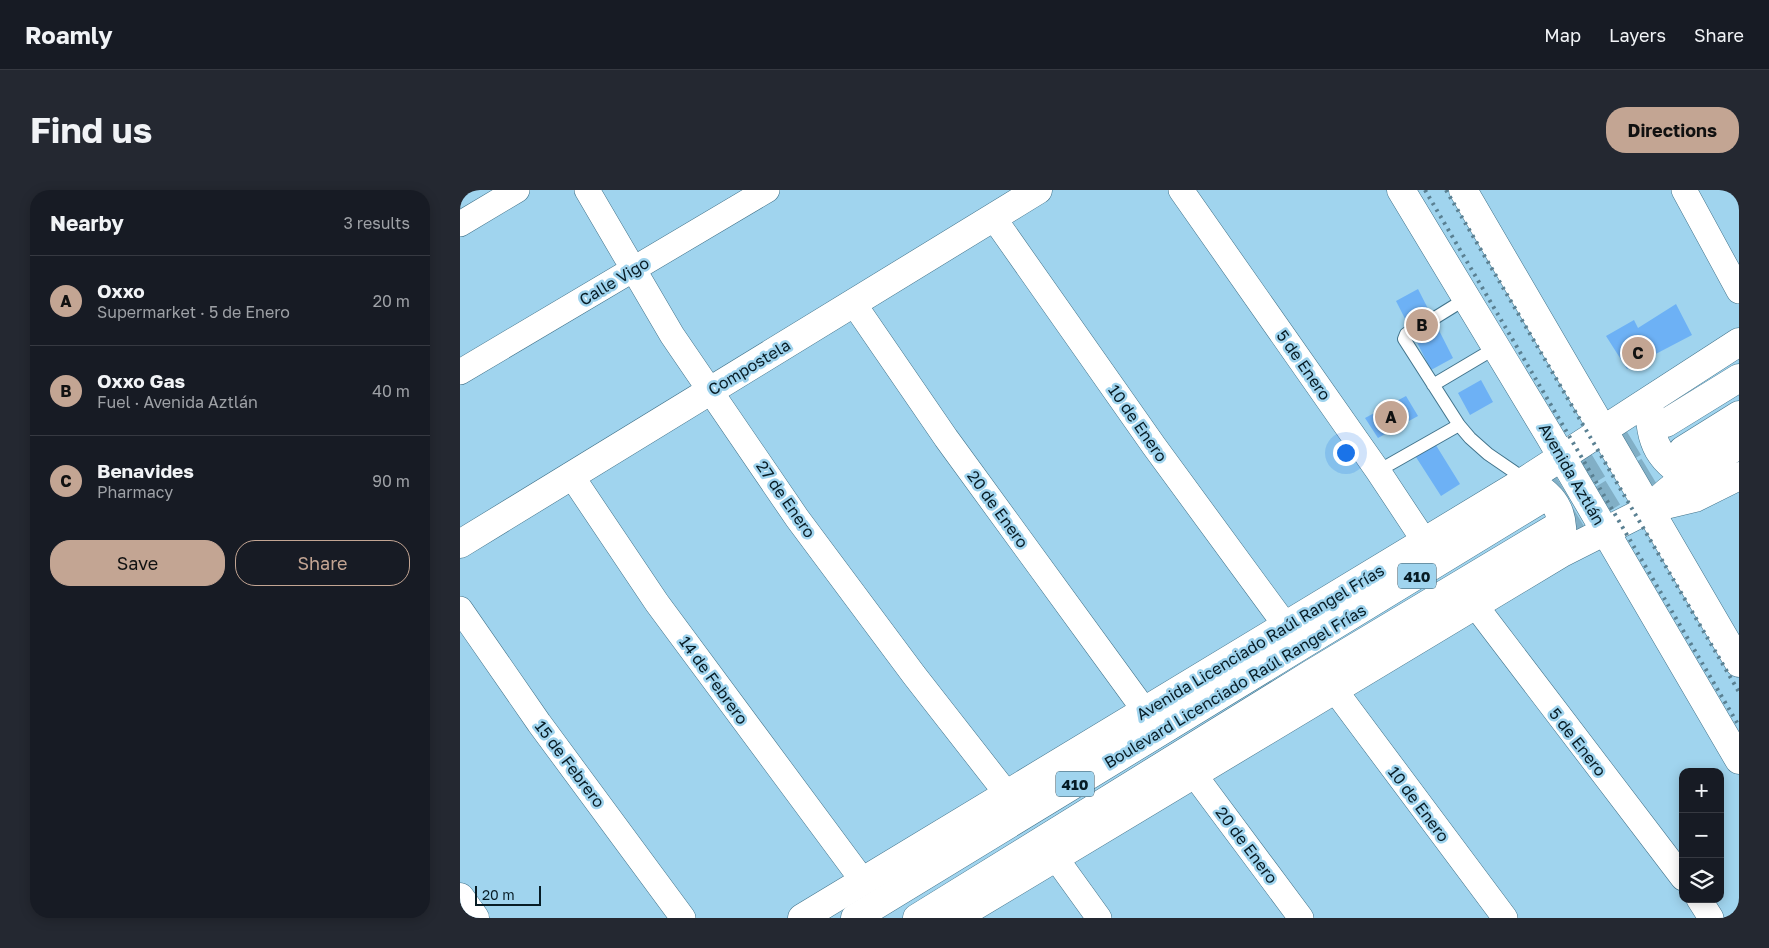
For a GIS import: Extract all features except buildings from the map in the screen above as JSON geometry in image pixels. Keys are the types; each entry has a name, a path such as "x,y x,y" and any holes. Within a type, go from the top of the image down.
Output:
{"main road":[{"name":"Compostela","path":"460,544 1038,190"},
{"name":"Avenida Aztlán","path":"1401,190 1497,347 1739,760"},
{"path":"1463,190 1739,663"},
{"name":"Avenida Licenciado Raúl Rangel Frías","path":"802,918 1424,542 1532,491 1561,456 1739,342"},
{"path":"1666,423 1739,378"},
{"path":"1650,400 1649,421 1653,442 1662,458 1685,477 1713,491"},
{"path":"1683,450 1739,415"},
{"path":"1649,509 1663,494 1685,477 1739,444"},
{"path":"1557,541 1605,532 1649,509 1682,502 1713,491 1739,476"},
{"path":"955,918 1475,605 1557,541 1564,527 1560,512 1552,499 1532,491"},
{"name":"Boulevard Licenciado Raúl Rangel Frías","path":"855,918 1532,491"},
{"name":"Boulevard Licenciado Raúl Rangel Frías","path":"917,918 1303,679 1557,541"},
{"path":"460,897 475,918"}],"street":[{"path":"460,224 517,190"},
{"name":"27 de Enero","path":"587,190 672,335 797,518 914,675 1007,794"},
{"name":"Calle Vigo","path":"460,372 767,190"},
{"name":"5 de Enero","path":"1181,190 1378,470 1424,542"},
{"path":"1684,190 1739,291"},
{"name":"10 de Enero","path":"993,217 1154,446 1286,626"},
{"name":"20 de Enero","path":"854,304 946,438 1145,711"},
{"name":"14 de Febrero","path":"571,475 657,603 863,880"},
{"name":"5 de Enero","path":"1475,605 1679,873"},
{"name":"15 de Febrero","path":"460,609 539,723 683,918"},
{"name":"10 de Enero","path":"1334,689 1505,918"},
{"name":"20 de Enero","path":"1194,773 1301,918"},
{"path":"1056,857 1099,918"},
{"path":"1701,903 1711,918"}],"lane":[{"path":"1432,319 1467,298"},
{"path":"1411,331 1406,334 1404,339 1459,425 1488,454 1532,491"},
{"path":"1432,385 1497,347"},
{"path":"1378,470 1459,425"}],"tunnel":[{"path":"1538,501 1666,423"},
{"path":"1553,529 1683,450"}],"railway":[{"path":"1425,190 1739,726"},
{"path":"1446,190 1739,692"}],"place":[{"name":"Oxxo Gas","path":"1422,325"},
{"name":"Benavides","path":"1638,353"},
{"name":"Oxxo","path":"1391,417"}]}
